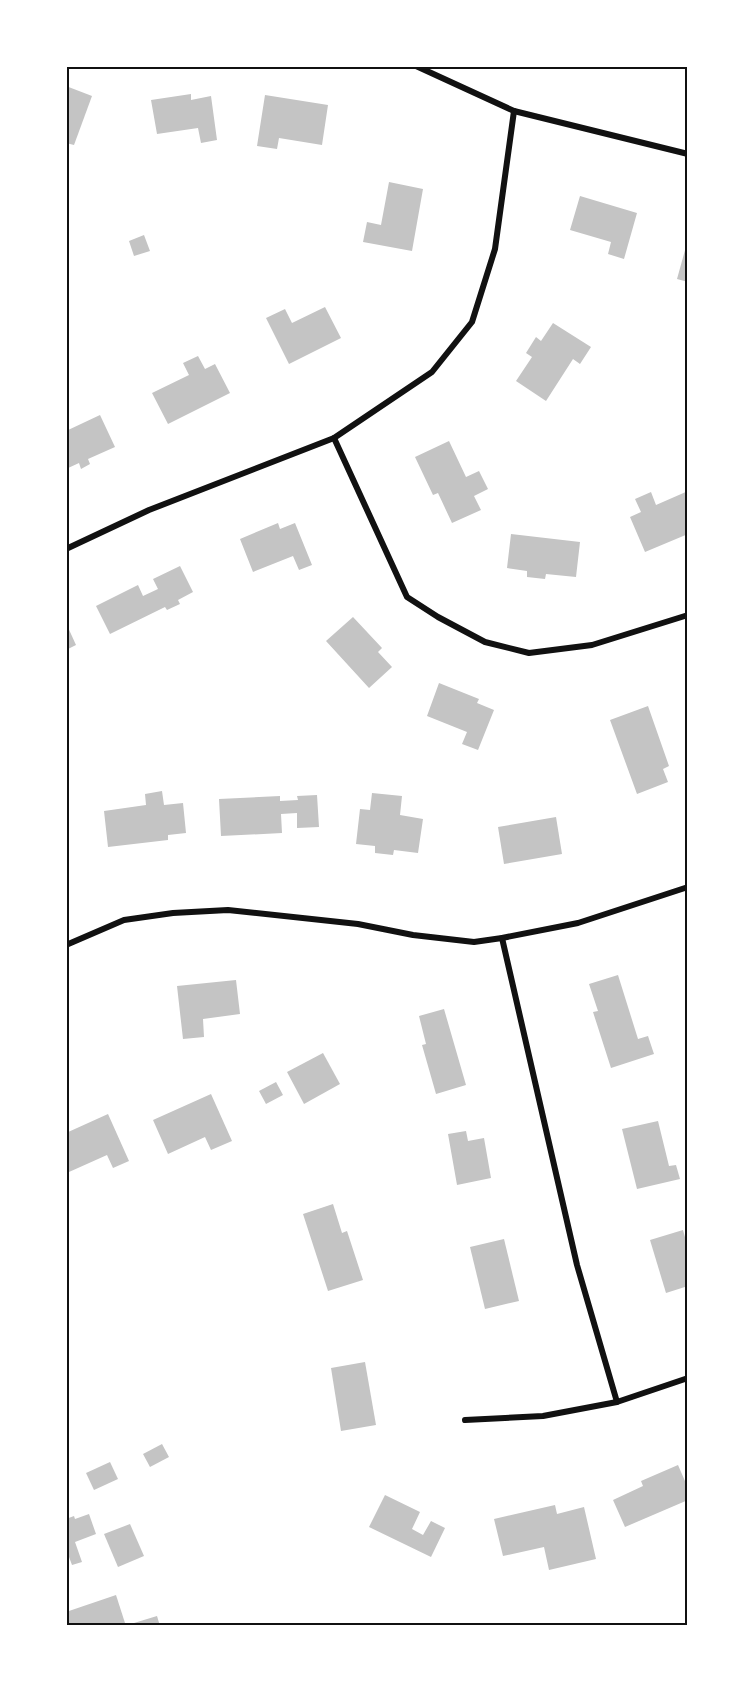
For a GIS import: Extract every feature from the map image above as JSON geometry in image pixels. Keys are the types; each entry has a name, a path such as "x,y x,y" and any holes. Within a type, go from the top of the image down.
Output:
{"street":[{"path":"416,66 514,111 688,154"},
{"path":"66,549 149,510 334,438 432,372 472,322 495,249 514,111"},
{"path":"334,438 407,597 438,617 485,642 529,652 591,645 687,618"},
{"path":"66,945 124,920 173,913 228,910 358,924 413,935 474,942 578,922 688,887"},
{"path":"502,938 577,1265 617,1402"},
{"path":"465,1420 543,1416 617,1402 688,1378"}],"building":[{"path":"66,86 92,96 74,145 66,143"},
{"path":"191,94 191,100 211,96 217,140 201,143 198,128 157,134 151,100"},
{"path":"265,95 328,105 322,145 279,138 277,149 257,146"},
{"path":"389,182 423,189 412,251 363,242 367,222 381,225"},
{"path":"580,196 637,213 624,259 608,254 611,242 570,230"},
{"path":"144,235 150,251 134,256 129,241"},
{"path":"688,243 688,282 677,279"},
{"path":"325,307 341,338 289,364 266,318 285,309 292,323"},
{"path":"553,323 591,347 580,364 573,359 546,401 516,381 532,357 526,353 536,337 541,341"},
{"path":"198,356 205,369 215,364 230,393 168,424 152,393 189,375 183,363"},
{"path":"100,415 115,447 88,459 90,464 81,469 79,463 66,469 66,431"},
{"path":"449,441 466,477 479,471 488,489 474,496 481,510 452,523 438,493 433,495 415,457"},
{"path":"688,491 688,534 645,552 630,517 641,512 635,499 651,492 656,505"},
{"path":"278,523 280,529 295,523 312,565 299,570 293,556 253,572 240,539"},
{"path":"511,534 580,542 576,577 546,574 545,579 527,577 527,571 507,568"},
{"path":"180,566 193,592 178,600 180,604 167,610 165,607 110,634 96,606 138,585 143,596 158,589 153,579"},
{"path":"353,617 382,648 378,652 392,667 369,688 326,641"},
{"path":"66,623 76,645 66,650"},
{"path":"439,683 479,699 477,703 494,710 478,750 462,744 467,732 427,716"},
{"path":"648,706 669,766 663,769 668,782 637,794 610,720"},
{"path":"162,791 164,805 183,803 186,833 168,835 168,840 108,847 104,811 146,805 145,794"},
{"path":"372,793 402,796 400,815 423,819 418,853 394,850 393,855 375,853 375,846 356,844 360,809 370,810"},
{"path":"317,795 319,827 297,828 297,813 281,814 282,833 221,836 219,799 280,796 280,801 298,800 297,796"},
{"path":"556,817 562,854 504,864 498,827"},
{"path":"618,975 638,1039 648,1036 654,1054 611,1068 593,1012 598,1011 589,984"},
{"path":"236,980 240,1014 203,1019 204,1037 183,1039 177,986"},
{"path":"444,1009 466,1085 436,1094 422,1045 426,1044 419,1016"},
{"path":"323,1053 340,1084 304,1104 287,1072"},
{"path":"276,1082 283,1095 266,1104 259,1091"},
{"path":"211,1094 232,1141 211,1150 205,1137 168,1154 153,1120"},
{"path":"108,1114 129,1161 113,1168 107,1155 69,1172 66,1164 66,1133"},
{"path":"658,1121 669,1166 676,1165 680,1179 637,1189 622,1129"},
{"path":"466,1131 468,1141 484,1138 491,1178 457,1185 448,1134"},
{"path":"333,1204 342,1233 347,1231 363,1280 328,1291 303,1214"},
{"path":"683,1230 688,1248 688,1286 666,1293 650,1240"},
{"path":"504,1239 519,1301 485,1309 470,1247"},
{"path":"365,1362 376,1425 341,1431 331,1368"},
{"path":"162,1444 169,1457 150,1467 143,1454"},
{"path":"110,1462 118,1479 94,1490 86,1473"},
{"path":"678,1465 688,1488 688,1500 625,1527 613,1500 643,1486 641,1481"},
{"path":"385,1495 420,1512 412,1529 423,1535 431,1521 445,1528 431,1557 369,1527"},
{"path":"555,1505 557,1514 584,1507 596,1559 549,1570 544,1547 503,1556 494,1519"},
{"path":"89,1514 96,1534 75,1542 82,1562 72,1565 69,1557 66,1559 66,1519 74,1516 75,1519"},
{"path":"130,1524 144,1556 118,1567 104,1534"},
{"path":"116,1595 125,1623 117,1626 66,1626 66,1612"},
{"path":"157,1616 160,1626 135,1626 134,1623"}]}
